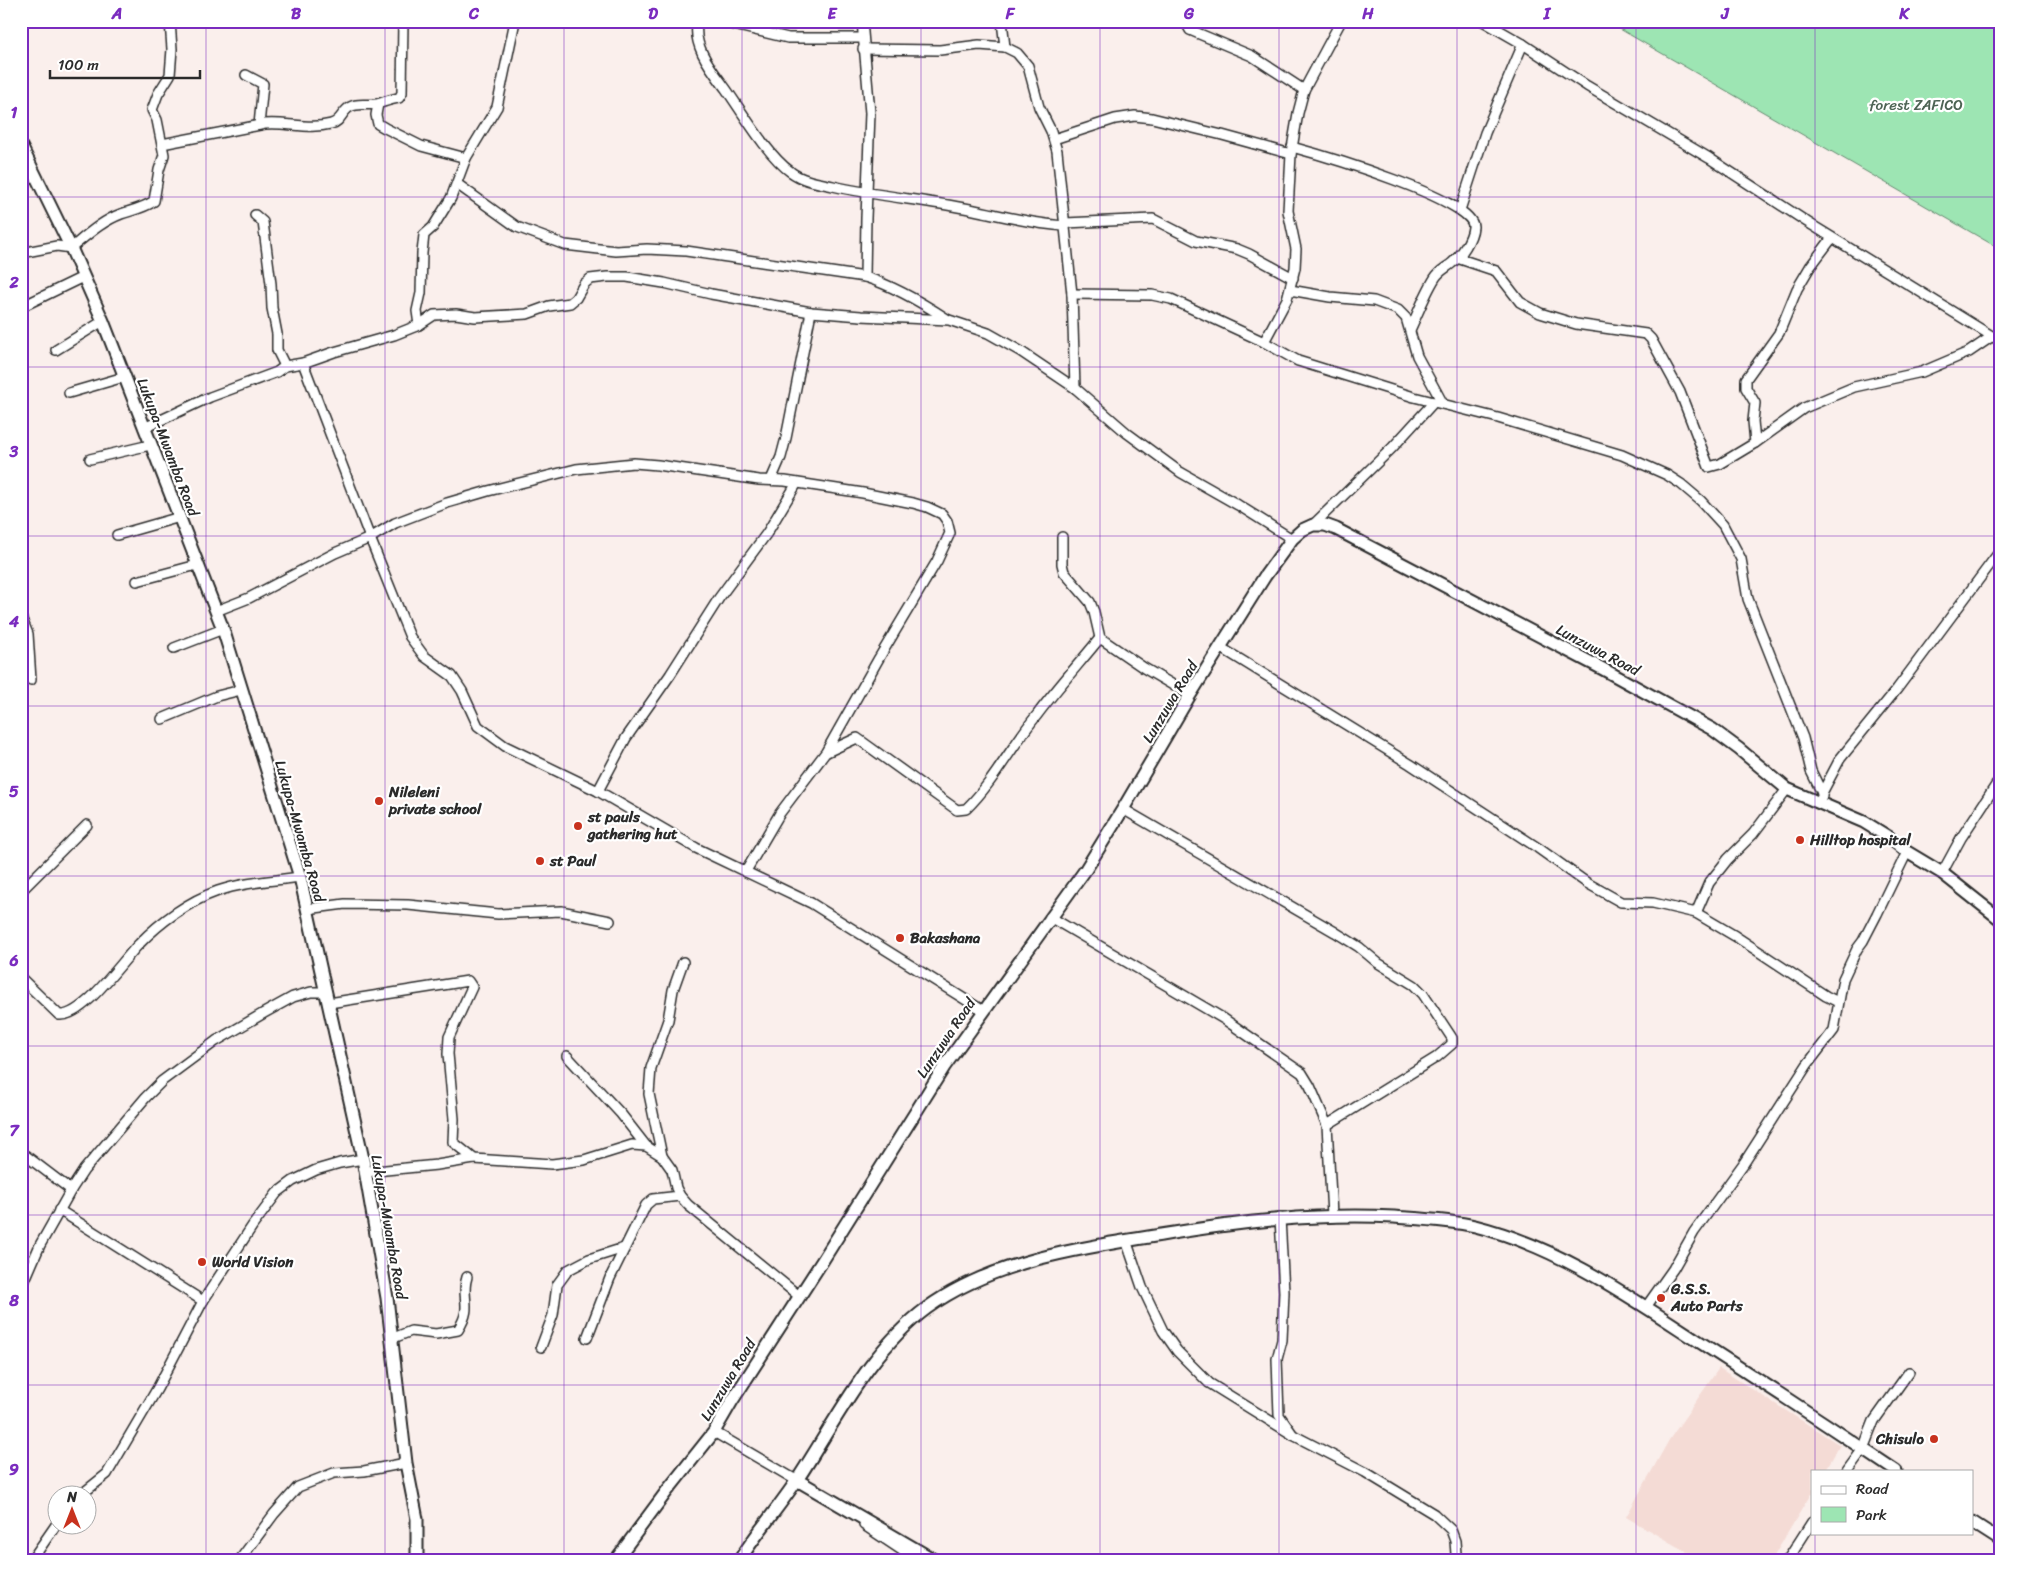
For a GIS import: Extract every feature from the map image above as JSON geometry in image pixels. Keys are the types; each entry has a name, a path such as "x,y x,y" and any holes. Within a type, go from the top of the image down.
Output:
{"street":[{"path":"21,253 58,246 71,248 119,214 146,207 154,201 164,155 157,120 152,110 158,94 170,75 172,49 170,21"},
{"path":"162,144 278,122 321,126 333,124 341,119 348,107 378,104 399,98 402,93 402,21"},
{"path":"418,325 417,311 424,235 433,227 451,198 466,158 497,107 515,21"},
{"path":"698,21 695,32 696,38 710,66 783,166 793,174 809,181 868,193 955,206 1046,225 1152,218 1196,241 1237,249 1249,254 1293,278"},
{"path":"717,21 788,38 863,38"},
{"path":"862,21 870,112 865,277"},
{"path":"1002,21 1005,47"},
{"path":"1185,21 1190,30 1252,56 1304,90"},
{"path":"1264,342 1290,290 1293,278 1296,249 1288,210 1292,151 1304,90 1341,21"},
{"path":"1483,21 1523,44 1587,86 1709,158 1832,238 2000,341"},
{"path":"1460,210 1484,133 1523,44"},
{"path":"863,49 940,50 979,45 1005,47 1017,53 1028,66 1039,107 1054,139 1072,294 1075,388"},
{"path":"246,75 263,84 259,125"},
{"path":"378,104 376,115 378,124 384,128 422,146 466,158"},
{"path":"1054,139 1115,119 1135,116 1152,118 1292,151 1386,177 1460,210 1472,222 1473,228 1469,239 1457,258 1437,274 1410,330"},
{"name":"Lukupa-Mwamba Road","path":"21,146 71,248 103,320 216,611 300,878 363,1159 387,1298 406,1464 416,1519 417,1561"},
{"path":"457,184 517,227 565,245 616,251 647,249 686,251 877,280 922,303 949,320 988,333 1020,351 1075,388 1127,433 1180,472 1238,504 1292,538"},
{"path":"255,215 263,222 277,334 277,350 285,366"},
{"path":"1755,443 1753,421 1755,402 1746,388 1746,380 1778,333 1797,289 1810,267 1832,238"},
{"path":"1457,258 1496,271 1520,302 1540,313 1576,324 1646,334 1651,339 1680,392 1709,467 1720,464 1755,443 1804,408 1854,387 1922,372 1969,352 1991,337"},
{"path":"21,307 83,277"},
{"path":"144,428 210,397 277,372 285,366 304,363 334,352 394,335 418,325 434,315 456,314 475,317 527,314 549,306 570,303 590,279 627,277 664,282 711,294 810,312 949,320"},
{"path":"1290,290 1330,297 1374,301 1398,310 1410,330 1417,356 1438,403"},
{"path":"1072,294 1152,294 1171,299 1264,342 1298,361 1438,403 1524,425 1622,455 1655,469 1681,484 1711,511 1723,525 1741,559 1748,599 1803,738 1811,771 1822,799"},
{"path":"771,480 781,457 786,438 810,312"},
{"path":"56,350 103,320"},
{"path":"304,363 370,538 415,646 424,656 452,676 462,691 478,726 506,746 598,791 696,848 811,902 982,1010"},
{"path":"69,393 124,378"},
{"path":"1313,525 1346,495 1438,403"},
{"path":"90,459 150,445"},
{"path":"216,611 249,598 335,553 370,538 395,523 447,503 532,478 576,469 634,463 759,480 797,483 863,493 927,507 942,514 947,522 950,533 937,561 870,672 826,752 780,813 746,870"},
{"path":"598,791 626,738 670,675 719,598 767,533 797,483"},
{"path":"117,535 180,517"},
{"name":"Lunzuwa Road","path":"615,1561 714,1432 944,1067 982,1010 1086,868 1190,695 1265,576 1292,538 1302,530 1313,525 1325,525 1336,529 1603,669 1712,729 1787,789 1822,799 1864,822 1890,838 1907,852 1942,873 2000,918"},
{"path":"1062,537 1062,564 1064,572 1090,602 1100,638 1144,668 1190,695"},
{"path":"1822,799 1840,759 1896,689 2000,551"},
{"path":"137,581 197,565"},
{"path":"21,617 28,634 31,680"},
{"path":"174,648 223,630"},
{"path":"826,752 856,738 957,810 966,810 997,771 1036,715 1100,638"},
{"path":"1220,647 1410,764 1538,848 1587,884 1621,902 1653,903 1696,913 1736,936 1838,1002"},
{"path":"162,718 210,699 241,690"},
{"path":"1942,873 1961,838 2000,779"},
{"path":"1696,913 1709,883 1728,859 1752,834 1787,789"},
{"path":"1123,809 1320,923 1414,985 1423,994 1452,1038 1452,1044 1437,1057 1326,1125"},
{"path":"21,891 87,825"},
{"path":"1646,1307 1673,1268 1694,1232 1744,1163 1807,1066 1834,1030 1843,979 1878,914 1907,852"},
{"path":"21,978 59,1015 66,1016 80,1007 97,991 153,931 199,898 242,885 300,878"},
{"path":"307,909 345,904 408,905 498,914 561,911 610,921"},
{"path":"1050,917 1224,1019 1302,1073 1310,1086 1326,1125 1332,1215"},
{"path":"662,1156 649,1094 651,1068 668,1020 673,990 683,962"},
{"path":"22,1285 40,1245 84,1170 146,1097 175,1071 216,1041 294,997 311,992 327,997 469,981 472,987 449,1037 448,1054 454,1119 452,1139 453,1142 474,1159"},
{"path":"567,1056 621,1114 646,1146 662,1156 672,1170 680,1196 688,1205 799,1296"},
{"path":"365,1172 437,1166 474,1159 552,1164 584,1160 632,1145 646,1146"},
{"path":"21,1152 71,1190"},
{"path":"94,1484 107,1474 157,1389 203,1301 253,1225 277,1193 293,1181 316,1170 363,1159"},
{"path":"587,1338 610,1278 646,1205 653,1199 680,1196"},
{"path":"59,1210 203,1301"},
{"path":"739,1561 757,1533 797,1480 861,1378 886,1347 925,1310 968,1283 1038,1259 1126,1240 1280,1218 1332,1215 1437,1220 1477,1226 1527,1243 1576,1266 1646,1307 1895,1470"},
{"path":"1280,1218 1284,1292 1282,1340 1277,1359 1279,1415 1293,1435"},
{"path":"1126,1240 1142,1287 1163,1331 1177,1351 1216,1389 1293,1435 1365,1472 1434,1514 1451,1530 1455,1541 1456,1554 1454,1561"},
{"path":"541,1347 553,1316 557,1285 568,1270 589,1259 624,1248"},
{"path":"391,1339 411,1331 436,1334 458,1330 465,1320 468,1306 465,1284 467,1277"},
{"path":"1848,1470 1863,1448 1874,1421 1909,1372"},
{"path":"714,1432 936,1561"},
{"path":"239,1561 274,1514 298,1487 334,1473 364,1471 406,1464"},
{"path":"797,1480 918,1561"},
{"path":"1974,1523 2000,1540"},
{"path":"1787,1561 1811,1524"},
{"path":"31,1561 50,1534"}],"shaded area":[{"path":"1719,1368 1840,1445 1826,1470 1811,1470 1811,1494 1771,1561 1702,1561 1626,1517 1669,1440"}],"green space":[{"name":"forest ZAFICO","path":"1606,21 2000,21 2000,249"}],"place":[{"name":"Nileleni private school","path":"379,801"},
{"name":"st pauls gathering hut","path":"578,826"},
{"name":"Hilltop hospital","path":"1800,840"},
{"name":"st Paul","path":"540,861"},
{"name":"Bakashana","path":"900,938"},
{"name":"World Vision","path":"202,1262"},
{"name":"G.S.S. Auto Parts","path":"1661,1298"},
{"name":"Chisulo","path":"1934,1439"}]}
